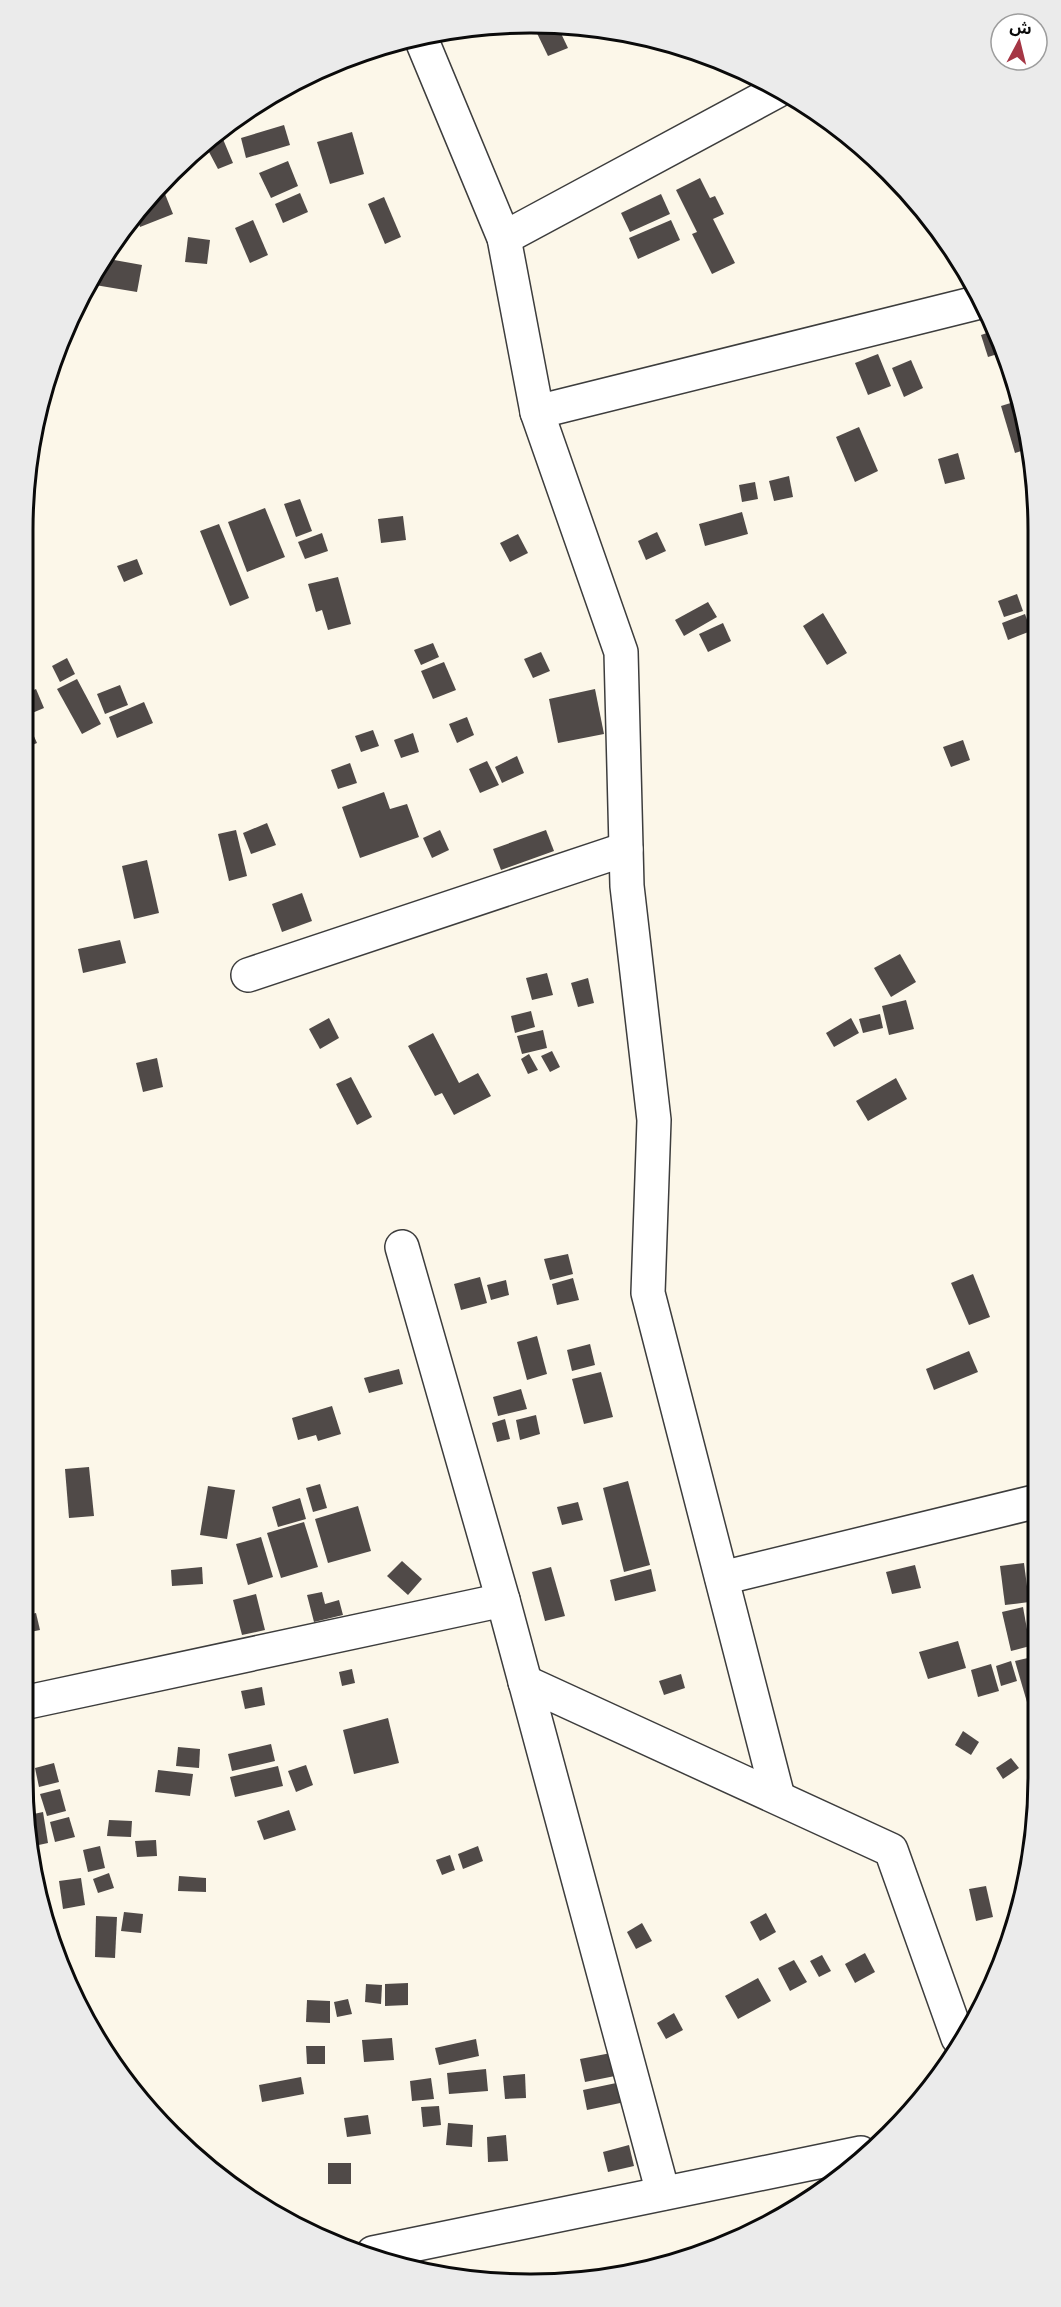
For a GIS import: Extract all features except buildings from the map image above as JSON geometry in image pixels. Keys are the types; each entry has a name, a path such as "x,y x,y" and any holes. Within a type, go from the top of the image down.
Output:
{"street":[{"path":"424,45 504,238 537,412 621,652 627,886 654,1120 648,1293 778,1797"},
{"path":"504,238 770,95"},
{"path":"537,412 973,304"},
{"path":"248,975 626,849"},
{"path":"402,1248 503,1600 663,2193"},
{"path":"722,1578 1028,1503"},
{"path":"33,1701 503,1600"},
{"path":"525,1682 891,1850 956,2033"},
{"path":"382,2251 855,2154"}]}
